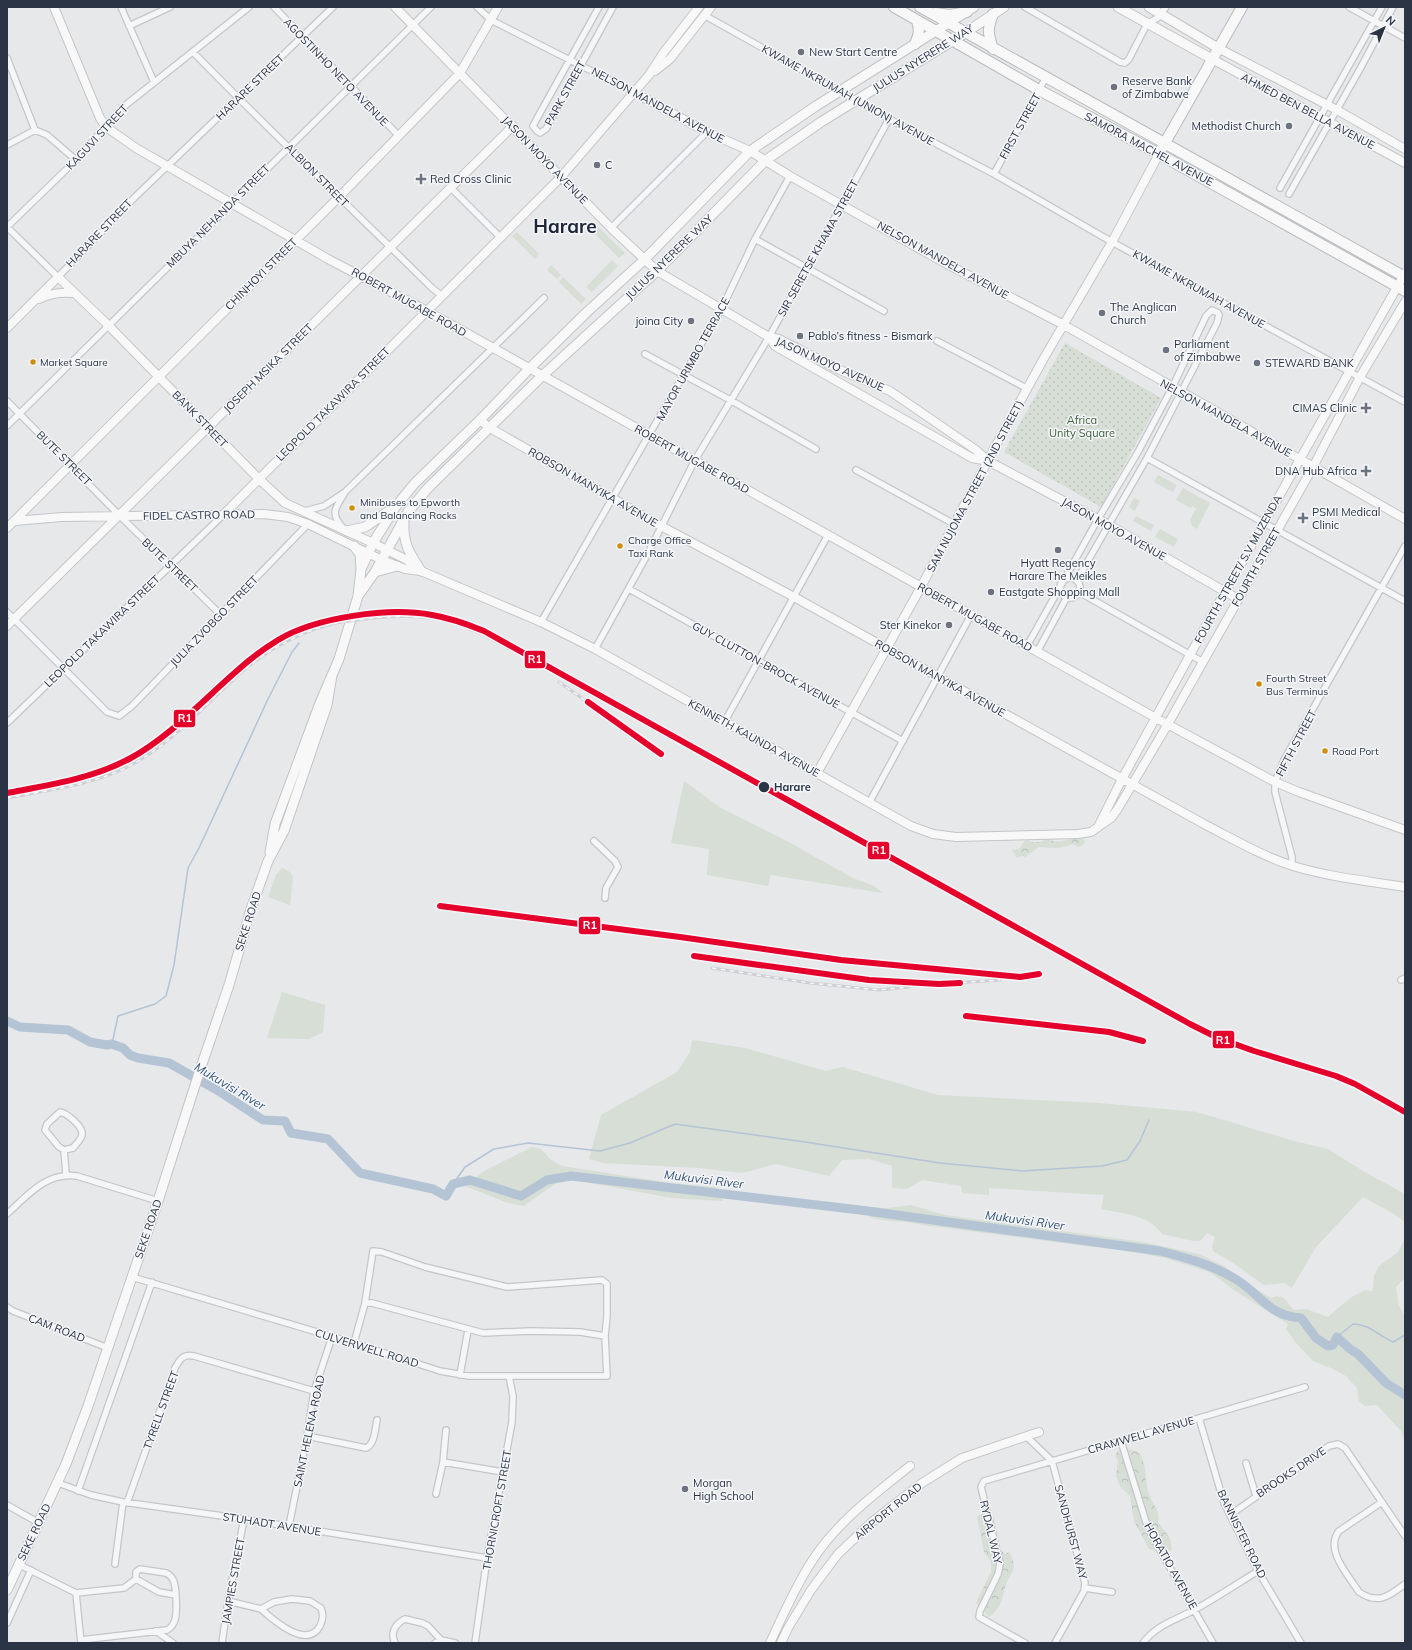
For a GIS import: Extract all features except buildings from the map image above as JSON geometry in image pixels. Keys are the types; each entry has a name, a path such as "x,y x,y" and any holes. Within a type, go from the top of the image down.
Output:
{"highway":[{"name":"SAMORA MACHEL AVENUE","path":"894,7 1039,90 1159,154 1401,289"},
{"path":"1159,154 1242,7"},
{"name":"SAMORA MACHEL AVENUE","path":"923,9 1405,275"},
{"path":"923,9 950,15 970,9"},
{"path":"993,14 989,24 988,33 993,49"},
{"path":"915,44 919,28 917,21"}],"main road":[{"name":"JULIUS NYERERE WAY","path":"358,596 375,572 414,504 428,488 542,376 657,271 766,160 821,122 965,33 1004,7"},
{"path":"1118,7 1212,59"},
{"path":"1149,7 1164,10 1218,48"},
{"name":"JULIUS NYERERE WAY","path":"361,569 373,543 396,506 415,483 480,420 529,369 644,260 750,151 816,106 970,9"},
{"path":"345,530 365,527 396,506"},
{"path":"404,521 403,533 407,548 421,571"},
{"path":"354,546 360,554 361,569 358,596"},
{"path":"375,572 397,566"},
{"name":"SEKE ROAD","path":"7,1590 18,1564 58,1483 88,1406 158,1201 197,1077 222,1005 251,909 268,861 284,831 327,705 332,675 350,626 358,596"}],"street":[{"name":"ROBERT MUGABE ROAD","path":"54,7 91,100 106,127 167,167 295,240 427,311 1037,652 1275,782 1405,830"},
{"path":"120,7 154,82"},
{"path":"129,26 170,7"},
{"name":"KAGUVI STREET","path":"8,226 76,160 122,108 248,7"},
{"name":"AGOSTINHO NETO AVENUE","path":"274,7 399,136"},
{"name":"HARARE STREET","path":"33,301 112,219 333,7"},
{"name":"JASON MOYO AVENUE","path":"395,7 513,126 611,228 657,271 768,337 779,339 840,370 890,391 976,450 988,461 1109,525 1238,599"},
{"name":"MBUYA NEHANDA STREET","path":"7,426 431,7"},
{"name":"NELSON MANDELA AVENUE","path":"477,7 491,20 581,64 707,132 750,151 790,176 946,263 1064,325 1172,388 1405,519"},
{"name":"CHINHOYI STREET","path":"7,528 10,521 70,465 159,377 339,197 460,73 498,7"},
{"name":"PARK STREET","path":"599,7 535,122 534,126 540,133 546,129 613,7"},
{"name":"LEOPOLD TAKAWIRA STREET","path":"649,76 670,59 711,7"},
{"path":"1025,7 1120,62 1125,63 1129,59 1147,24 1159,17 1164,10"},
{"path":"1349,7 1405,38"},
{"path":"1280,188 1382,7"},
{"path":"1289,194 1393,7"},
{"name":"LEOPOLD TAKAWIRA STREET","path":"7,723 223,515 561,177 649,76 695,8"},
{"name":"KWAME NKRUMAH (UNION) AVENUE","path":"704,15 889,119 994,174"},
{"name":"AHMED BEN BELLA AVENUE","path":"1218,48 1337,110 1405,149"},
{"name":"ALBION STREET","path":"193,52 390,247 442,296"},
{"path":"7,58 35,130 47,135 76,160"},
{"name":"AHMED BEN BELLA AVENUE","path":"1212,59 1405,163"},
{"name":"FIRST STREET","path":"994,174 1046,78"},
{"name":"SIR SERETSE KHAMA STREET","path":"596,650 695,460 732,401 889,119"},
{"name":"JOSEPH MSIKA STREET","path":"7,626 513,126"},
{"path":"7,145 35,130"},
{"path":"611,228 707,132"},
{"name":"SAM NUJOMA STREET (2ND STREET)","path":"817,773 921,587 1028,389 1112,242 1159,154"},
{"path":"1295,162 1304,167"},
{"name":"KWAME NKRUMAH AVENUE","path":"994,174 1112,242 1405,402"},
{"name":"MAYOR URIMBO TERRACE","path":"541,622 721,310 755,239 790,176"},
{"path":"451,188 500,237"},
{"name":"BANK STREET","path":"8,226 73,293 108,325 259,479 285,503 373,543 407,560 421,571"},
{"path":"755,239 884,311"},
{"name":"FOURTH STREET/ S.V MUZENDA","path":"1099,825 1122,779 1190,655 1349,371 1401,289 1405,275"},
{"path":"7,328 33,301 47,295 60,292 73,293"},
{"path":"305,511 324,506 345,492 544,298"},
{"name":"FOURTH STREET","path":"1099,825 1111,818 1117,810 1168,724 1313,466 1360,377 1405,302"},
{"path":"1027,646 1098,519 1138,452 1172,388 1206,316 1212,310 1216,311 1219,316 1217,322 1182,393 1148,458 1077,580"},
{"name":"JASON MOYO AVENUE","path":"768,337 775,346 869,400 972,458 988,461"},
{"path":"937,341 1028,389"},
{"path":"645,354 816,449"},
{"name":"BUTE STREET","path":"7,401 120,516 221,615"},
{"name":"ROBSON MANYIKA AVENUE","path":"480,420 490,428 661,526 794,597 885,649 1122,779 1263,854 1292,866 1314,872 1405,887"},
{"path":"1148,458 1264,524 1405,601"},
{"path":"856,470 954,524"},
{"path":"345,492 335,511 335,517 345,530"},
{"name":"FIDEL CASTRO ROAD","path":"10,521 62,517 264,514 288,517 308,524 382,560 410,570 421,571"},
{"name":"JULIA ZVOBGO STREET","path":"64,668 108,712 119,716 132,706 308,524"},
{"path":"725,722 828,535"},
{"name":"FIFTH STREET","path":"1292,866 1291,853 1275,792 1275,782 1284,760 1405,546"},
{"name":"KENNETH KAUNDA AVENUE","path":"421,571 541,622 596,650 869,803 917,828 933,834 945,836 1078,834 1091,832 1099,825"},
{"path":"1067,578 1077,580 1080,586 1079,592 1074,597 1064,595 1061,590 1062,583 1067,578"},
{"name":"GUY CLUTTON-BROCK AVENUE","path":"629,589 903,741"},
{"path":"1079,592 1202,662"},
{"path":"1037,652 1068,597"},
{"path":"7,612 64,668"},
{"path":"869,803 971,615"},
{"path":"594,841 615,861 618,867 606,888 605,898"},
{"path":"60,1112 67,1114 80,1128 82,1134 82,1137 73,1148 64,1150 59,1147 45,1130 47,1124 57,1113 60,1112"},
{"path":"64,1150 66,1174"},
{"path":"7,1214 34,1190 47,1181 56,1176 66,1174 158,1201"},
{"path":"354,1343 364,1303 373,1251 382,1252 425,1267 507,1287 602,1280 607,1284 608,1292 605,1336 580,1332 483,1332 468,1330 372,1303 364,1303"},
{"name":"CULVERWELL ROAD","path":"132,1277 354,1343 440,1371 460,1375 607,1376 605,1336"},
{"path":"78,1491 152,1282"},
{"name":"CAM ROAD","path":"7,1307 13,1311 108,1348"},
{"path":"460,1375 468,1330"},
{"name":"SAINT HELENA ROAD","path":"289,1526 308,1436 314,1391 332,1337"},
{"name":"TYRELL STREET","path":"125,1503 175,1368 184,1356 194,1356 314,1391"},
{"name":"THORNICROFT STREET","path":"475,1643 487,1558 512,1422 513,1396 509,1376"},
{"name":"CRAMWELL AVENUE","path":"981,1487 982,1483 986,1479 1305,1387"},
{"name":"BANNISTER ROAD","path":"1199,1418 1220,1492 1230,1515 1258,1571 1301,1643"},
{"path":"308,1436 366,1448 372,1443 377,1420"},
{"path":"436,1494 443,1462 446,1430"},
{"name":"AIRPORT ROAD","path":"781,1643 788,1628 811,1590 833,1560 872,1522 922,1483 962,1458 1039,1432"},
{"path":"1026,1436 1052,1461"},
{"name":"HORATIO AVENUE","path":"1121,1441 1146,1522 1161,1552 1213,1643"},
{"name":"BROOKS DRIVE","path":"1230,1515 1329,1446 1338,1444 1345,1448 1405,1536"},
{"name":"SANDHURST WAY","path":"1052,1461 1084,1577 1085,1588 1055,1643"},
{"path":"443,1462 503,1472"},
{"path":"1246,1463 1256,1496"},
{"name":"AIRPORT ROAD","path":"770,1643 785,1609 812,1560 836,1531 862,1506 910,1466"},
{"name":"STUHADT AVENUE","path":"58,1483 78,1491 125,1503 244,1519 487,1558"},
{"name":"RYDAL WAY","path":"981,1487 1000,1564 998,1574 979,1614 981,1619 1025,1643"},
{"path":"1382,1502 1339,1531 1336,1535 1335,1550 1338,1558 1359,1592 1365,1596 1380,1598 1389,1595 1405,1584"},
{"path":"115,1564 125,1503"},
{"path":"7,1505 39,1522"},
{"name":"JAMPIES STREET","path":"222,1643 228,1601 244,1519"},
{"path":"18,1564 76,1593 124,1588 136,1579"},
{"path":"76,1593 81,1641 167,1630 173,1625 175,1614 176,1595 174,1581 170,1575 166,1573 140,1569 136,1572 136,1579"},
{"path":"7,1623 30,1570"},
{"path":"1143,1643 1151,1632 1194,1610 1258,1571"},
{"path":"136,1579 159,1592 176,1595"},
{"path":"1085,1588 1112,1592"},
{"path":"228,1601 261,1609 272,1620 291,1632 307,1636 311,1636 318,1630 323,1616 321,1608 317,1604 310,1601 292,1599 274,1602 261,1609"},
{"path":"395,1643 393,1631 398,1623 405,1619 428,1626 441,1640 455,1643"},
{"path":"156,1631 173,1643"},
{"path":"435,1643 441,1640"}],"green space":[{"path":"594,223 625,253 619,258 590,229"},
{"path":"517,232 539,254 535,259 512,236"},
{"path":"612,260 618,266 592,292 586,287"},
{"path":"551,265 561,275 557,279 547,270"},
{"path":"563,277 586,299 581,304 559,282"},
{"name":"Africa Unity Square","path":"1065,343 1161,398 1101,507 1004,452"},
{"path":"1158,475 1177,485 1173,492 1154,482"},
{"path":"1183,488 1210,503 1197,529 1192,526 1190,520 1196,508 1192,506 1191,508 1176,500"},
{"path":"1134,498 1140,501 1135,511 1129,507"},
{"path":"1136,516 1154,525 1151,531 1133,521"},
{"path":"1160,529 1178,539 1174,547 1155,537"},
{"path":"684,781 721,808 785,840 853,878 874,886 883,893 771,875 768,886 707,875 709,849 671,843"},
{"path":"1077,838 1085,840 1084,844 1079,847 1072,844 1068,846 1051,848 1039,847 1025,857 1023,856 1017,858 1012,850 1019,849 1026,839 1031,842 1041,842 1047,839 1057,842"},
{"path":"282,868 290,872 293,877 290,905 268,897 276,875"},
{"path":"282,992 325,1005 323,1032 309,1039 267,1038"},
{"path":"692,1040 745,1048 826,1071 843,1067 938,1095 1099,1103 1197,1112 1294,1141 1328,1149 1363,1171 1405,1194 1405,1222 1394,1214 1363,1197 1316,1247 1292,1288 1285,1283 1264,1285 1213,1251 1212,1247 1215,1237 1207,1233 1200,1241 1182,1239 1162,1234 1157,1228 1143,1219 1101,1209 1104,1195 989,1188 989,1195 962,1193 961,1186 922,1180 907,1189 892,1188 892,1166 869,1159 842,1160 829,1176 776,1164 742,1173 699,1168 603,1163 589,1159 601,1115 677,1072 690,1052"},
{"path":"532,1147 541,1149 550,1159 562,1166 671,1183 716,1187 723,1201 672,1198 563,1178 524,1206 508,1203 465,1186 486,1170"},
{"path":"911,1205 945,1215 1143,1242 1199,1254 1224,1266 1251,1286 1271,1298 1279,1296 1282,1297 1294,1310 1306,1309 1328,1317 1350,1298 1365,1290 1372,1291 1374,1276 1379,1266 1398,1252 1405,1238 1405,1278 1396,1287 1399,1306 1405,1316 1405,1443 1401,1431 1377,1405 1365,1406 1359,1401 1357,1388 1346,1376 1313,1361 1297,1344 1286,1329 1288,1324 1235,1291 1209,1272 1165,1258 1133,1252 922,1225 909,1222 882,1220 869,1217 875,1207 888,1208"},
{"path":"1126,1448 1140,1453 1145,1468 1148,1491 1158,1512 1158,1522 1170,1538 1172,1549 1166,1554 1149,1549 1134,1521 1130,1496 1120,1486 1116,1476 1118,1461 1115,1455 1118,1451"},
{"path":"990,1512 993,1515 1001,1550 1005,1554 1009,1552 1014,1565 999,1606 997,1610 989,1617 976,1603 991,1572 991,1562 984,1552 977,1517 981,1514"}],"waterway":[{"path":"112,1044 118,1016 155,1004 166,996 174,965 188,868 199,848 268,699 292,652 299,643"},
{"name":"Mukuvisi River","path":"7,1021 20,1027 68,1030 90,1042 107,1045 112,1044 123,1048 130,1055 138,1058 169,1063 217,1090 263,1120 285,1121 291,1133 328,1139 360,1173 433,1189 446,1196 453,1184 470,1180 521,1196 547,1180 571,1176 860,1210 1160,1251 1190,1259 1209,1266 1237,1280 1273,1309 1290,1316 1301,1318 1316,1338 1328,1346 1333,1345 1337,1337 1358,1354 1386,1383 1405,1395"},
{"path":"453,1184 465,1167 494,1149 528,1143 600,1151 630,1143 675,1124 940,1163 1022,1171 1102,1166 1127,1160 1140,1141 1149,1120"},
{"path":"1337,1337 1353,1324 1369,1328 1393,1342 1405,1335"}],"railway":[{"path":"7,798 89,782 105,777 135,763 150,754 178,732 253,663 275,648 298,636 323,626 372,618 430,618 460,625 488,637 524,656 1019,932 1041,941"},
{"path":"559,682 661,754"},
{"path":"440,906 680,937 841,960 1020,977 1039,974"},
{"path":"694,956 869,980 939,984 1000,980"},
{"path":"712,968 810,983 879,990 909,987"},
{"path":"966,1016 1109,1032 1143,1041"}],"transit line":[{"name":"R1","path":"7,793 54,784 100,772 129,759 159,740 173,729 253,657 278,640 294,632 312,625 332,620 374,613 395,612 439,616 484,631 1190,1024 1218,1038 1254,1051 1336,1076 1355,1084 1405,1112"},
{"name":"R1","path":"588,702 661,754"},
{"name":"R1","path":"440,906 680,937 841,960 1020,977 1039,974"},
{"name":"R1","path":"694,956 869,980 939,984 960,983"},
{"name":"R1","path":"966,1016 1109,1032 1143,1041"}],"place":[{"name":"New Start Centre","path":"801,52"},
{"name":"Reserve Bank of Zimbabwe","path":"1114,87"},
{"name":"Methodist Church","path":"1289,126"},
{"name":"C","path":"597,165"},
{"name":"Red Cross Clinic","path":"421,179"},
{"name":"The Anglican Church","path":"1102,313"},
{"name":"joina City","path":"691,321"},
{"name":"Pablo’s fitness - Bismark","path":"800,336"},
{"name":"Parliament of Zimbabwe","path":"1166,350"},
{"name":"Market Square","path":"33,362"},
{"name":"STEWARD BANK","path":"1257,363"},
{"name":"CIMAS Clinic","path":"1366,408"},
{"name":"DNA Hub Africa","path":"1366,471"},
{"name":"Minibuses to Epworth and Balancing Rocks","path":"352,508"},
{"name":"PSMI Medical Clinic","path":"1303,518"},
{"name":"Charge Office Taxi Rank","path":"620,546"},
{"name":"Hyatt Regency Harare The Meikles","path":"1058,550"},
{"name":"Eastgate Shopping Mall","path":"991,592"},
{"name":"Ster Kinekor","path":"949,625"},
{"name":"Fourth Street Bus Terminus","path":"1259,684"},
{"name":"Road Port","path":"1325,751"},
{"name":"Harare","path":"764,787"},
{"name":"Morgan High School","path":"685,1489"}],"district":[{"name":"Harare","path":"565,226"}]}
